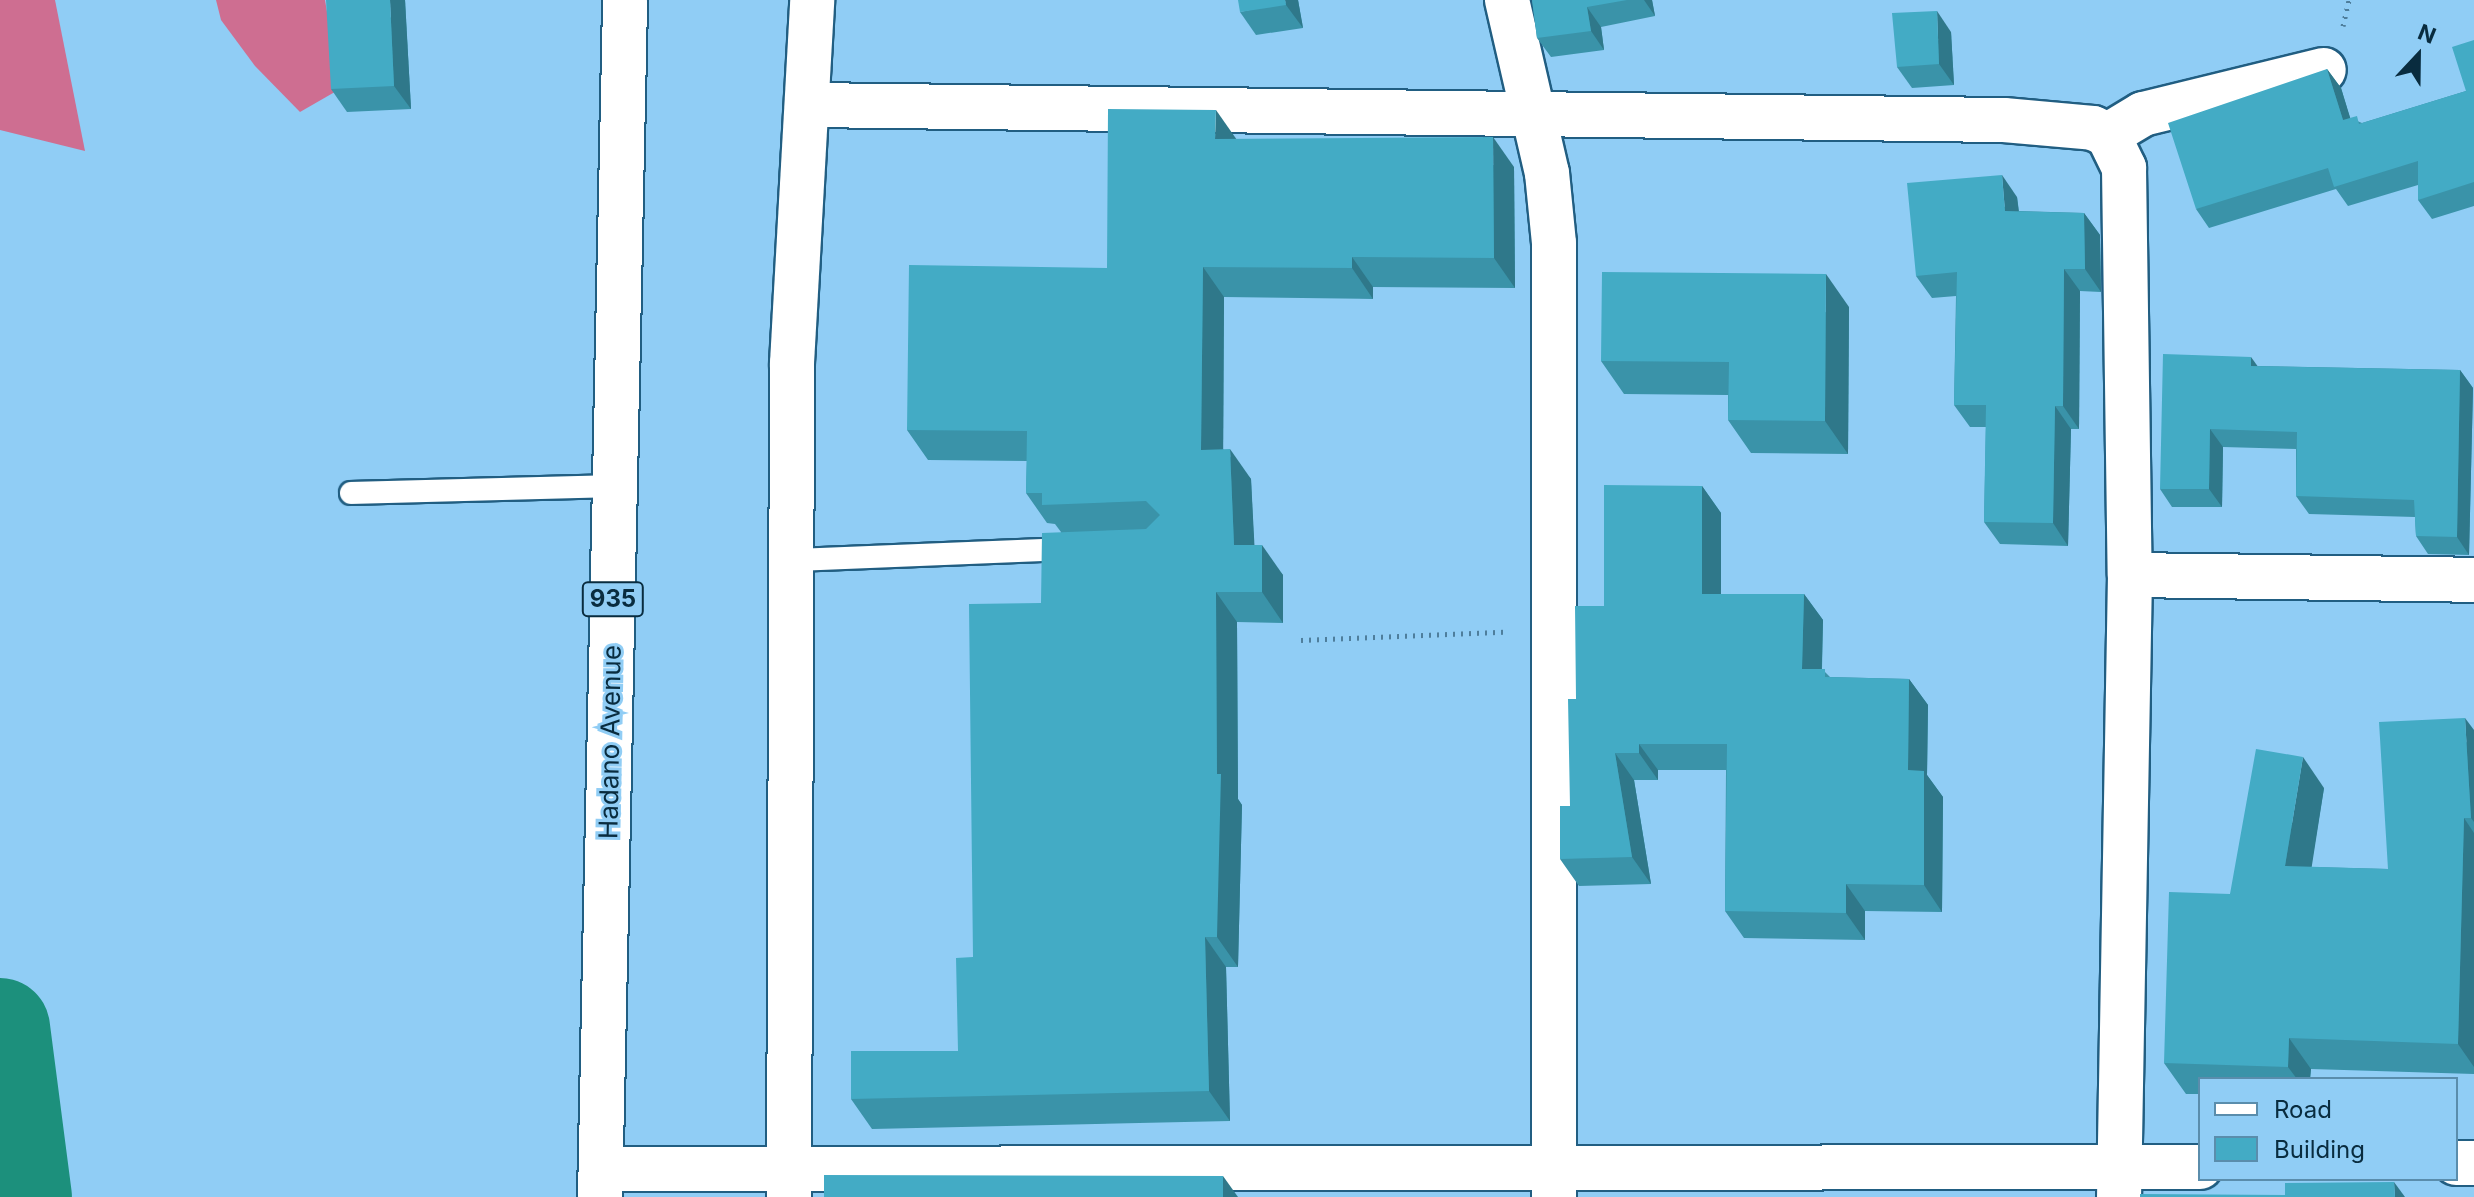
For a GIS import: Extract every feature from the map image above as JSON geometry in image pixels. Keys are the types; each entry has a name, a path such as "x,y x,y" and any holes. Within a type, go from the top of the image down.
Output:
{"street":[{"name":"Hadano Avenue","path":"600,1183 625,0"},
{"path":"790,1185 794,560 792,363 809,105 812,0"},
{"path":"1507,0 1534,115 1554,243 1554,1182"},
{"path":"2108,135 2143,114 2324,70"},
{"path":"809,105 2004,120 2093,128 2108,135 2124,168 2130,575 2119,1182"},
{"path":"2130,575 2474,580"},
{"path":"600,1183 2119,1182 2198,1167"}],"lane":[{"path":"351,493 615,486"},
{"path":"794,560 1091,548"}],"path":[{"path":"1301,640 1556,630"}],"shaded area":[{"path":"0,0 55,0 85,151 0,130"},
{"path":"216,0 325,0 340,89 300,112 255,66 221,20"}],"building":[{"path":"326,0 390,0 394,86 331,89"},
{"path":"1238,0 1285,0 1286,5 1240,12"},
{"path":"1532,0 1627,0 1587,7 1591,31 1537,38"},
{"path":"1937,11 1939,64 1897,67 1892,13"},
{"path":"2474,40 2474,182 2418,200 2418,161 2334,187 2328,168 2196,209 2168,123 2327,69 2343,120 2357,116 2359,124 2466,91 2452,47"},
{"path":"1108,109 1216,110 1215,139 1493,137 1494,258 1352,257 1352,268 1203,267 1201,450 1230,449 1234,545 1262,545 1262,592 1216,592 1217,774 1221,774 1217,937 1205,937 1209,1091 851,1099 851,1051 958,1051 956,958 973,957 969,604 1041,603 1042,533 1146,529 1160,515 1146,501 1042,505 1042,493 1026,493 1027,431 907,430 909,265 1107,268"},
{"path":"2002,175 2005,211 2084,213 2085,269 2064,269 2063,406 2055,406 2053,523 1984,522 1986,405 1954,405 1957,272 1916,276 1907,183"},
{"path":"1602,272 1826,274 1825,421 1728,420 1729,362 1601,361"},
{"path":"2163,354 2251,357 2251,366 2460,370 2457,537 2416,536 2414,500 2296,496 2297,432 2210,429 2209,489 2160,489"},
{"path":"1604,485 1702,486 1702,594 1804,594 1802,669 1825,669 1825,677 1909,679 1908,770 1924,771 1924,885 1846,884 1846,913 1725,911 1727,744 1639,744 1639,753 1615,753 1632,857 1560,859 1560,806 1570,806 1568,699 1576,699 1575,606 1604,606"},
{"path":"2465,718 2471,818 2464,818 2458,1044 2289,1038 2288,1067 2164,1063 2169,892 2230,894 2256,749 2303,757 2285,866 2388,869 2379,722"},
{"path":"824,1175 1223,1176 1223,1197 824,1197"},
{"path":"2394,1182 2395,1197 2140,1197 2140,1194 2285,1195 2285,1183"}],"waterway":[{"path":"0,1028 22,1197"}]}
